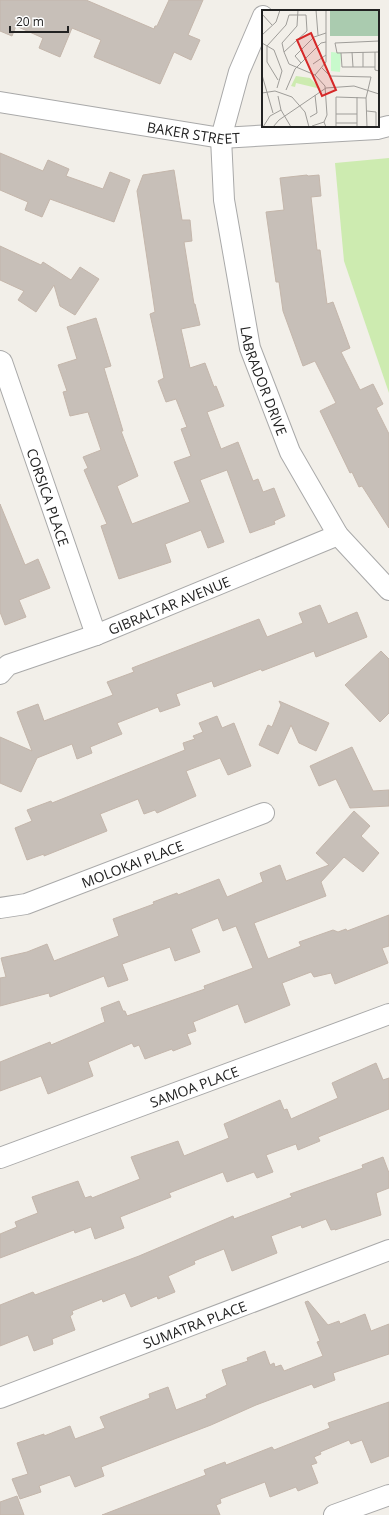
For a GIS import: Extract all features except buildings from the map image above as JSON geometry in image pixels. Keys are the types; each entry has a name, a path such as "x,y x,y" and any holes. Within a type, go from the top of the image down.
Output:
{"street":[{"path":"265,10 270,0"},
{"name":"LABRADOR DRIVE","path":"262,18 239,72 221,138 224,200 250,348 290,452 338,535 389,590"},
{"name":"BAKER STREET","path":"0,102 221,138 377,129 389,126"},
{"name":"CORSICA PLACE","path":"0,361 5,369 96,635"},
{"name":"GIBRALTAR AVENUE","path":"0,674 8,666 96,635 338,535"},
{"name":"MOLOKAI PLACE","path":"0,908 26,904 264,813"},
{"name":"SAMOA PLACE","path":"0,1158 389,1014"},
{"name":"SUMATRA PLACE","path":"0,1398 389,1250"},
{"path":"334,1515 389,1495"}],"green space":[{"path":"389,158 389,393 344,261 335,163"}]}
